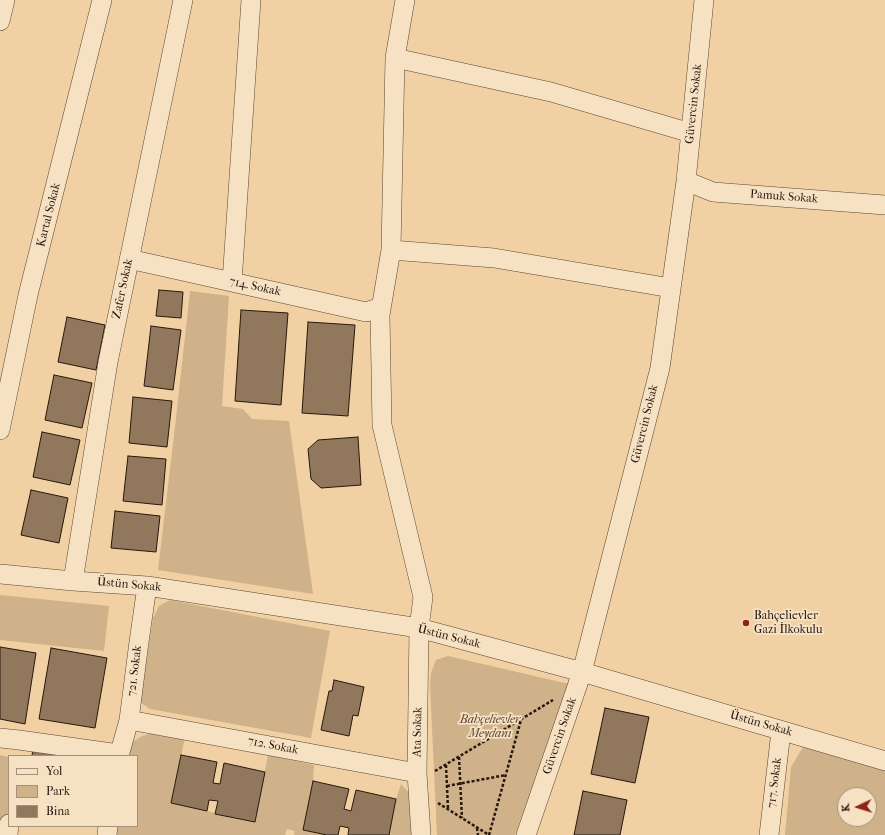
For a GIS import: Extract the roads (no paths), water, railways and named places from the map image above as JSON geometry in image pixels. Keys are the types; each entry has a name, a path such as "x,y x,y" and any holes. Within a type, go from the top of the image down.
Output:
{"street":[{"path":"0,20 5,0"},
{"name":"Kartal Sokak","path":"0,430 28,296 102,0"},
{"name":"Zafer Sokak","path":"73,581 108,362 183,0"},
{"path":"232,282 251,0"},
{"name":"Ata Sokak","path":"404,0 395,58 391,250 380,315 382,425 423,597 419,628 418,782 421,835"},
{"name":"Güvercin Sokak","path":"526,835 580,679 660,368 686,181 704,0"},
{"path":"395,58 550,92 691,133"},
{"name":"Pamuk Sokak","path":"686,181 713,192 885,204"},
{"path":"391,250 494,258 671,288"},
{"name":"714. Sokak","path":"129,259 366,312 381,307"},
{"name":"Üstün Sokak","path":"0,574 147,586 419,628 580,679 781,730 885,761"},
{"name":"721. Sokak","path":"119,755 129,720 147,586"},
{"name":"712. Sokak","path":"129,720 418,782"},
{"name":"717. Sokak","path":"769,835 781,730"},
{"path":"0,738 18,748 119,755"}],"place":[{"name":"Bahçelievler Gazi İlkokulu","path":"746,623"}],"park label":[{"name":"Bahçelievler Meydanı","path":"490,727"}]}
